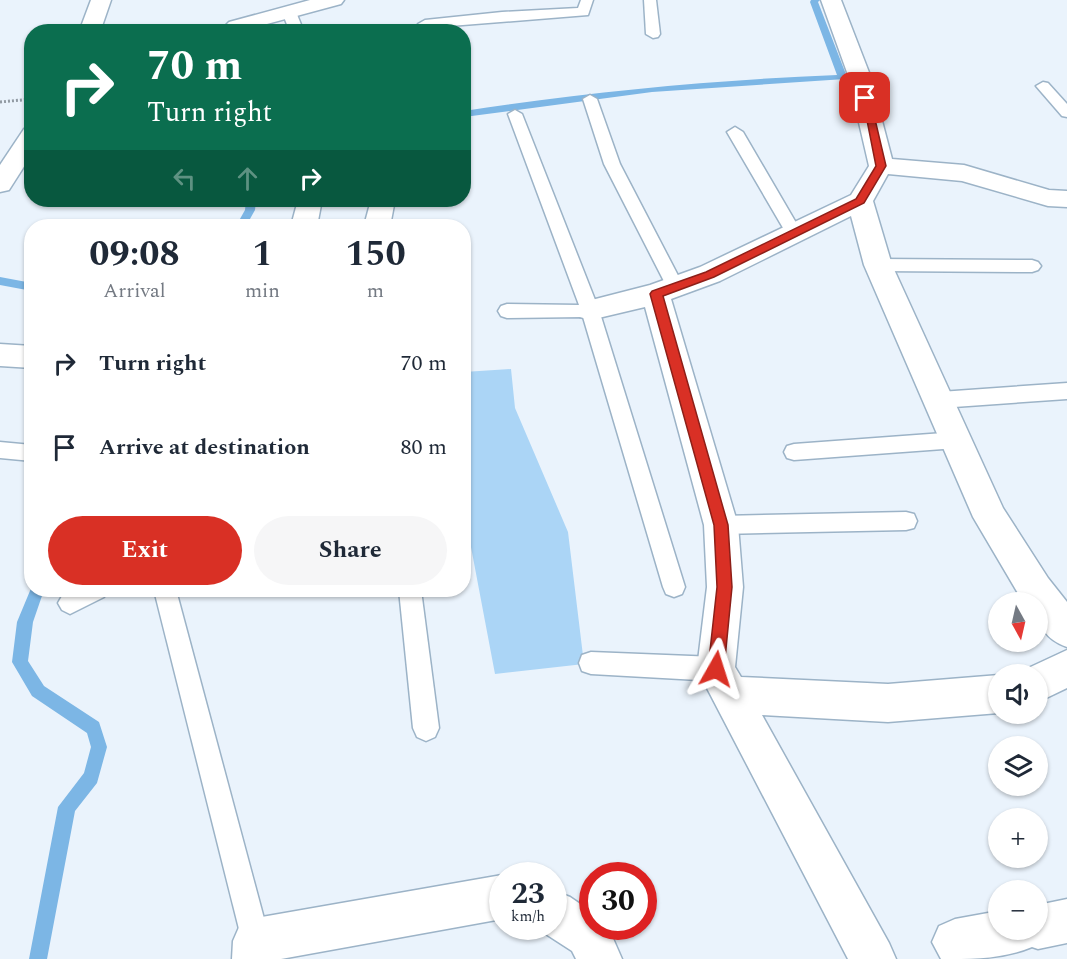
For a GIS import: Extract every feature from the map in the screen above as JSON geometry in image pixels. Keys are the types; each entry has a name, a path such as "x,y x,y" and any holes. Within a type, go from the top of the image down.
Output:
{"street":[{"path":"92,24 101,0"},
{"path":"244,24 334,0"},
{"path":"590,310 665,290 710,274 860,201 881,166 859,75 831,0"},
{"path":"0,184 24,146"},
{"path":"881,166 964,173 1048,198 1067,199"},
{"path":"860,201 878,265 940,400 990,517 1035,589 1067,630"},
{"path":"665,290 721,525 725,587 724,682 873,959"},
{"path":"0,355 24,356"},
{"path":"1048,678 1067,668"},
{"path":"724,682 888,703 988,695"},
{"path":"256,950 489,900"},
{"path":"567,921 588,935 599,959"},
{"path":"1048,925 1067,921"},
{"path":"955,942 988,936"}],"lane":[{"path":"425,24 502,16 583,12 587,0"},
{"path":"650,0 653,34"},
{"path":"289,12 294,24"},
{"path":"1043,86 1067,113"},
{"path":"590,99 612,164 665,290"},
{"path":"516,114 590,310 674,587"},
{"path":"735,132 794,233"},
{"path":"878,265 1032,266"},
{"path":"507,311 590,310"},
{"path":"940,400 1067,391"},
{"path":"794,452 957,440"},
{"path":"0,450 24,452"},
{"path":"721,525 906,521"},
{"path":"70,603 82,597"},
{"path":"167,597 256,950"},
{"path":"411,597 426,728"},
{"path":"591,663 724,682"}],"path":[{"path":"0,102 24,100"}],"shaded area":[{"path":"511,369 515,408 568,532 584,664 495,674 471,547 471,372"}],"waterway":[{"path":"471,113 558,100 652,90 842,77 814,2 816,0"},
{"path":"245,219 250,207"},
{"path":"0,281 24,286"},
{"path":"34,597 25,622 20,662 38,691 93,728 99,747 91,777 67,807 38,959"}],"route":[{"path":"716,669 725,587 721,525 656,294 710,274 860,201 881,166 865,98"}]}
